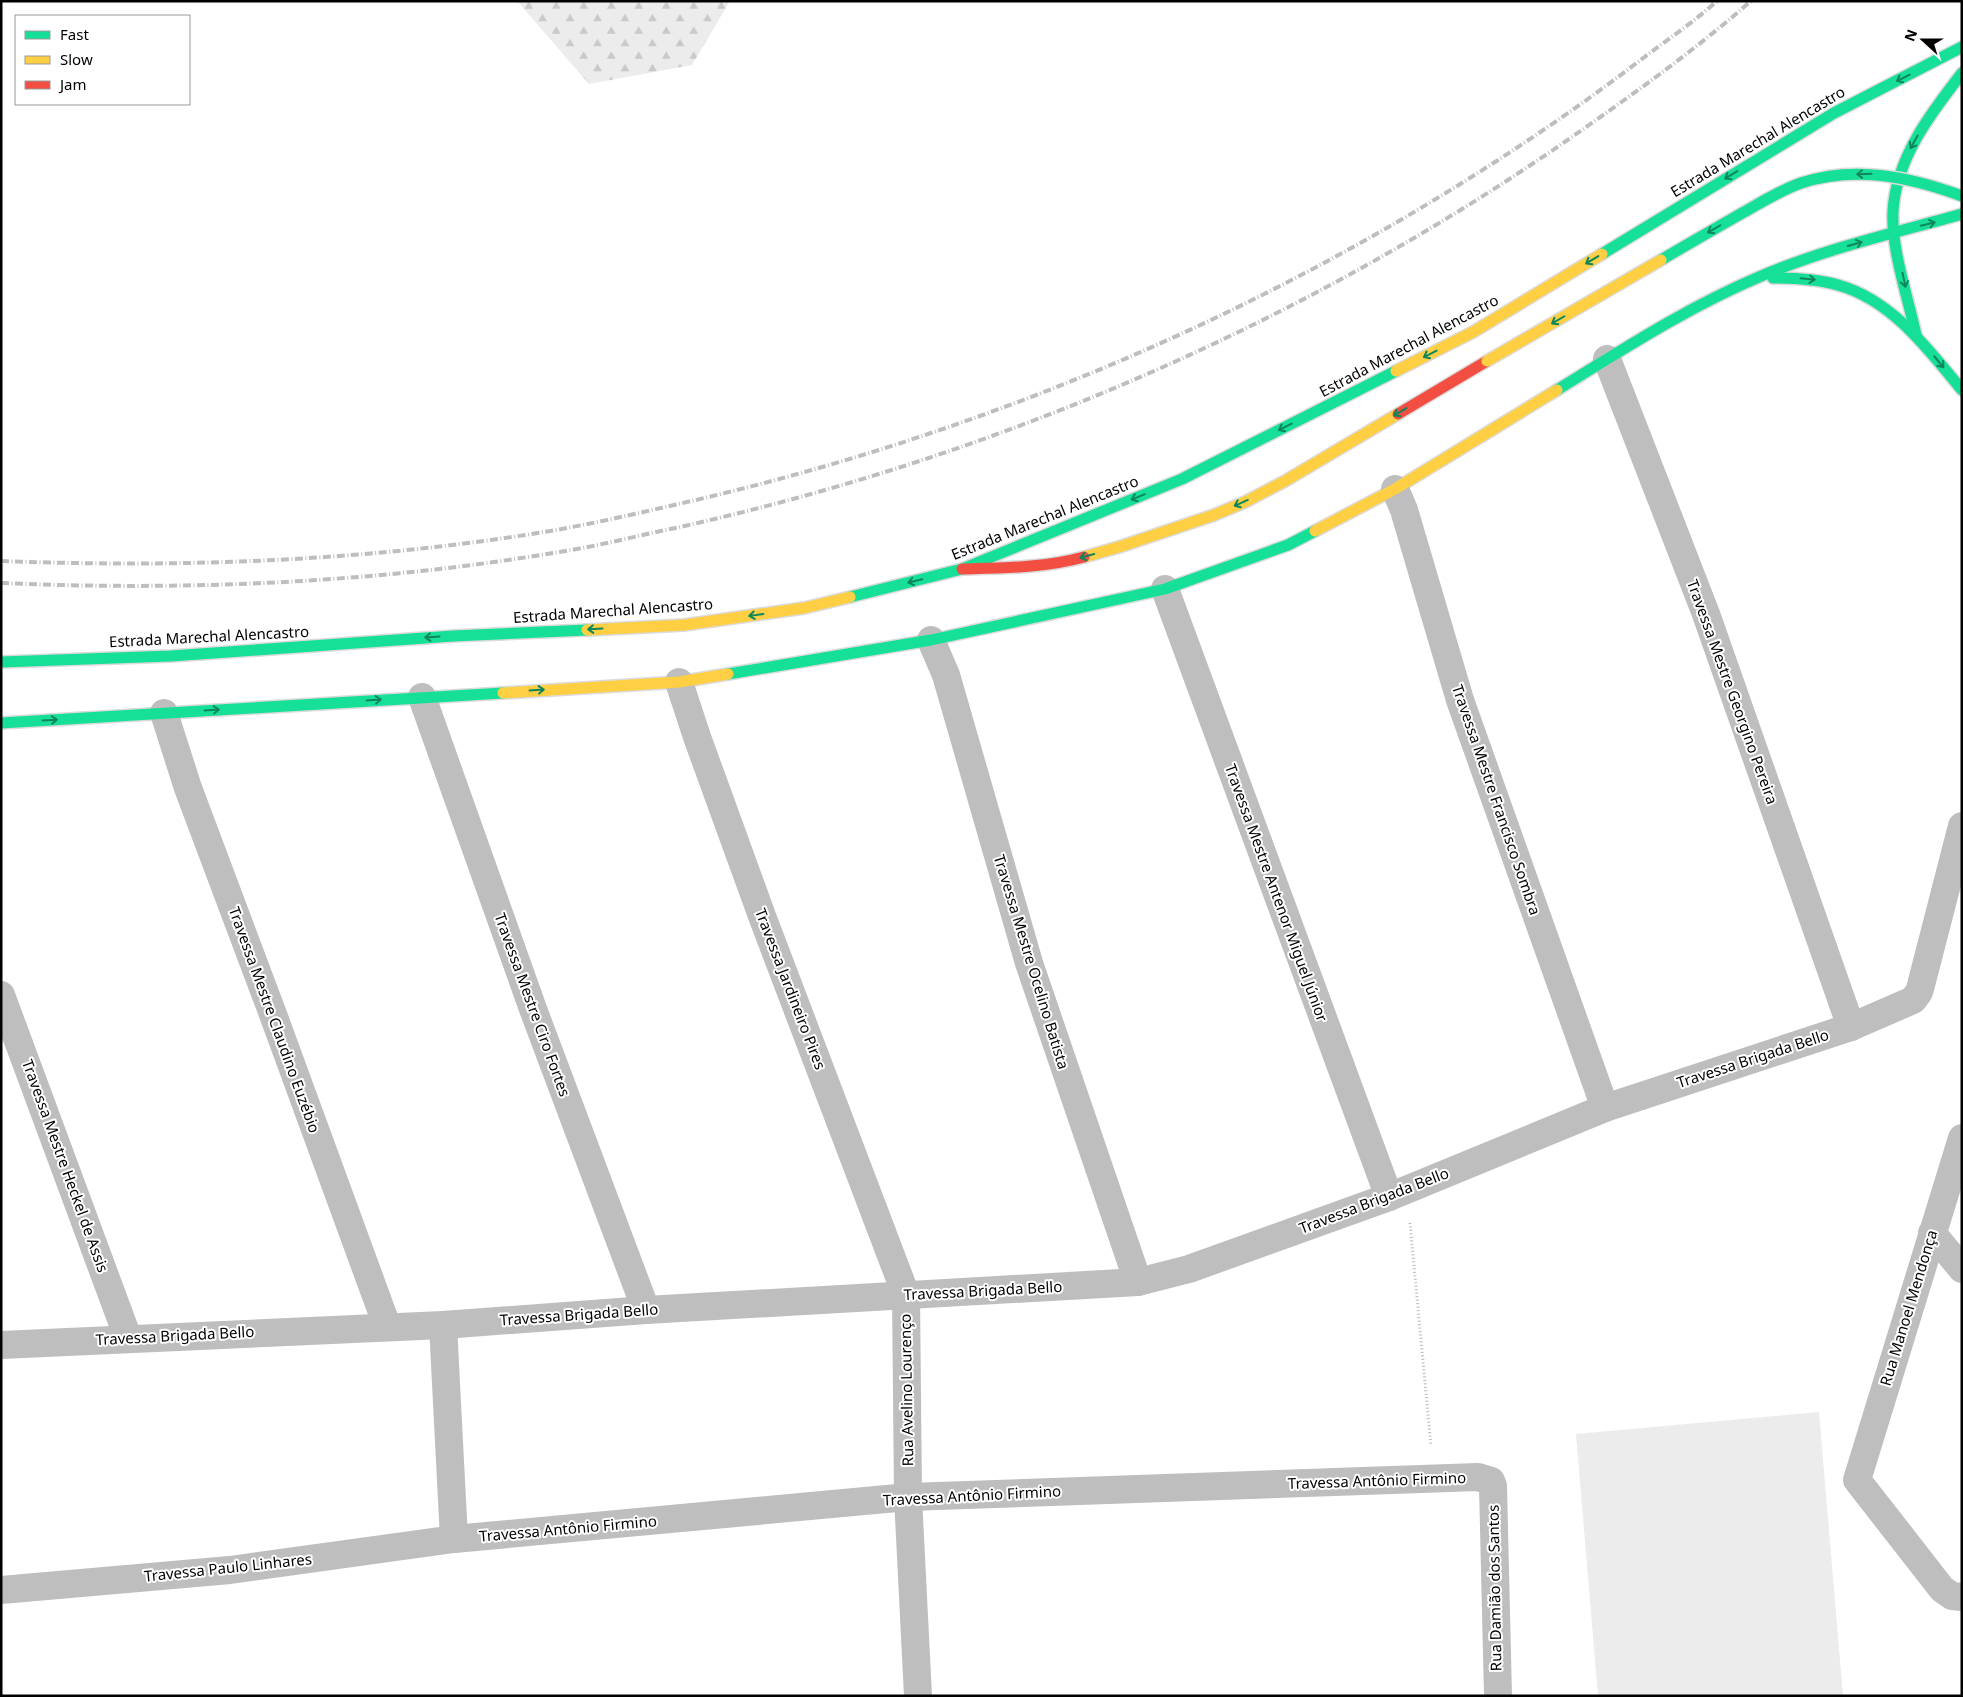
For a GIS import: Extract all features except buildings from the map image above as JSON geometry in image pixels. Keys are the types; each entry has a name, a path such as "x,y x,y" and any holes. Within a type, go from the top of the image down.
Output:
{"main road":[{"name":"Estrada Marechal Alencastro","path":"1,662 171,656 453,636 684,625 804,608 962,569 1182,479 1473,332 1834,113 1962,47"},
{"path":"1916,335 1894,232 1894,200 1903,163 1927,120 1962,74"},
{"path":"962,569 1024,567 1069,561 1214,515 1245,502 1772,196 1807,181 1841,175 1871,174 1904,178 1932,185 1962,196"},
{"path":"1,723 680,682 931,640 1165,589 1288,545 1395,489 1607,359 1700,306 1759,278 1833,250 1894,232 1939,222 1962,214"},
{"path":"1759,278 1818,280 1846,287 1868,298 1916,335 1962,390"}],"street":[{"name":"Travessa Mestre Georgino Pereira","path":"1607,359 1706,614 1851,1027"},
{"name":"Travessa Mestre Francisco Sombra","path":"1395,489 1404,510 1460,700 1605,1108"},
{"name":"Travessa Mestre Antenor Miguel Júnior","path":"1165,589 1389,1197"},
{"name":"Travessa Mestre Ocelino Batista","path":"931,640 946,674 1029,963 1138,1282"},
{"name":"Travessa Jardineiro Pires","path":"680,682 697,737 756,898 906,1295"},
{"name":"Travessa Mestre Ciro Fortes","path":"422,697 533,1009 646,1310"},
{"name":"Travessa Mestre Claudino Euzébio","path":"164,713 188,788 387,1326"},
{"name":"Travessa Brigada Bello","path":"1,1345 387,1326 443,1325 646,1310 1138,1282 1189,1268 1389,1197 1605,1108 1851,1027 1910,1002 1915,998 1921,985 1962,826"},
{"name":"Travessa Mestre Heckel de Assis","path":"1,995 128,1338"},
{"name":"Rua Manoel Mendonça","path":"1957,1597 1942,1589 1857,1480 1962,1138"},
{"path":"1932,1233 1962,1269"},
{"name":"Rua Avelino Lourenço","path":"906,1295 908,1497 918,1696"},
{"path":"443,1325 454,1539"},
{"name":"Travessa Antônio Firmino","path":"454,1539 908,1497 1478,1477 1491,1481"},
{"name":"Rua Damião dos Santos","path":"1491,1481 1493,1486 1498,1696"},
{"name":"Travessa Paulo Linhares","path":"1,1590 230,1570 454,1539"}],"path":[{"path":"1389,1197 1410,1224 1434,1479"}],"green space":[{"path":"517,1 730,1 692,65 589,84"},
{"path":"1819,1412 1843,1696 1598,1696 1576,1434"}],"railway":[{"path":"1,561 140,563 279,560 418,549 487,541 556,530 674,505 775,480 875,451 974,418 1072,381 1168,340 1262,295 1354,246 1444,194 1550,126 1684,28 1717,1"},
{"path":"1,583 141,586 211,585 351,578 490,563 574,550 680,527 798,498 915,462 1030,422 1143,376 1254,324 1362,268 1467,206 1569,139 1685,55 1751,1"}],"traffic: fast":[{"path":"1602,254 1834,113 1962,47"},
{"path":"1916,335 1895,241 1893,211 1896,191 1901,173 1917,137 1927,120 1962,73"},
{"path":"1661,260 1779,193 1801,183 1821,178 1862,174 1882,176 1922,183 1962,196"},
{"path":"1557,390 1681,315 1759,277 1834,250 1962,214"},
{"path":"1773,278 1806,279 1830,283 1857,292 1875,302 1908,328 1962,390"},
{"path":"850,597 962,569 1182,479 1396,371"},
{"path":"728,674 931,640 1165,589 1288,545 1315,531"},
{"path":"1,662 171,656 453,636 587,630"},
{"path":"1,723 503,693"}],"traffic: slow":[{"path":"1396,371 1473,332 1602,254"},
{"path":"1487,361 1661,260"},
{"path":"1315,531 1395,489 1557,390"},
{"path":"1084,557 1214,515 1245,502 1285,481 1398,414"},
{"path":"587,630 684,625 804,608 850,597"},
{"path":"503,693 679,682 728,674"}],"traffic: jam":[{"path":"1398,414 1487,361"},
{"path":"962,569 1039,565 1084,557"}]}
